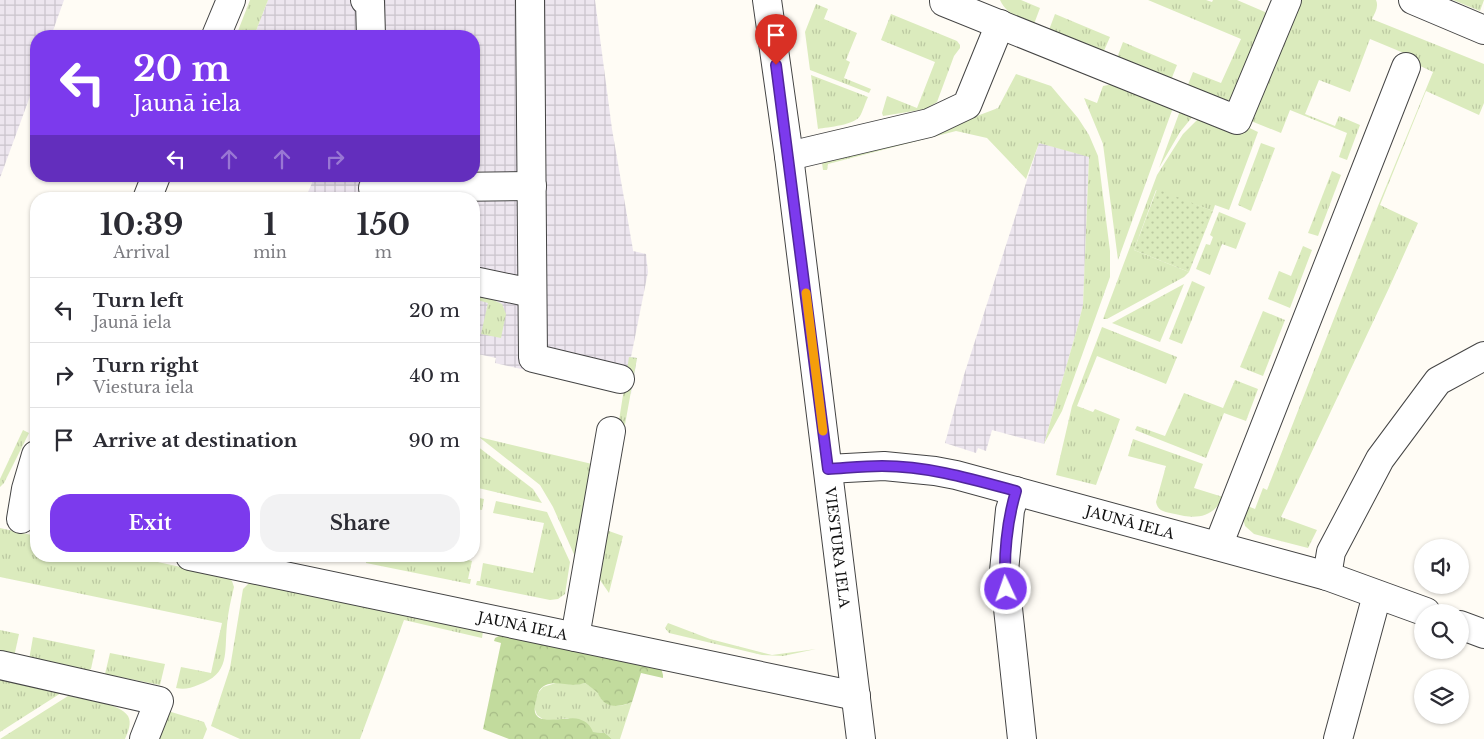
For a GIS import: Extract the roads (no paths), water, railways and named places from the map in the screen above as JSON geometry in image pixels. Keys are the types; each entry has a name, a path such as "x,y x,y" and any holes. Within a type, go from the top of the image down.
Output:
{"street":[{"path":"218,30 231,0"},
{"path":"365,0 370,2 371,30"},
{"path":"530,0 533,358 620,379"},
{"name":"VIESTURA IELA","path":"766,0 789,156 861,739"},
{"path":"944,0 944,2 1237,120 1287,0"},
{"path":"1412,0 1484,30"},
{"path":"789,156 929,123 967,105 1000,24"},
{"path":"1218,546 1406,67"},
{"path":"372,188 532,186"},
{"path":"480,282 532,293"},
{"path":"1327,576 1331,552 1380,459 1438,381 1484,356"},
{"path":"575,637 611,431"},
{"name":"JAUNĀ IELA","path":"828,469 884,466 956,475 1327,576 1414,608"},
{"path":"19,518 30,475"},
{"path":"1016,491 1010,510 1004,571 1022,739"},
{"name":"JAUNĀ IELA","path":"247,562 285,566 575,637 856,696"},
{"path":"1338,739 1377,594"},
{"path":"1469,628 1484,634"},
{"path":"0,665 159,702 144,739"}]}
